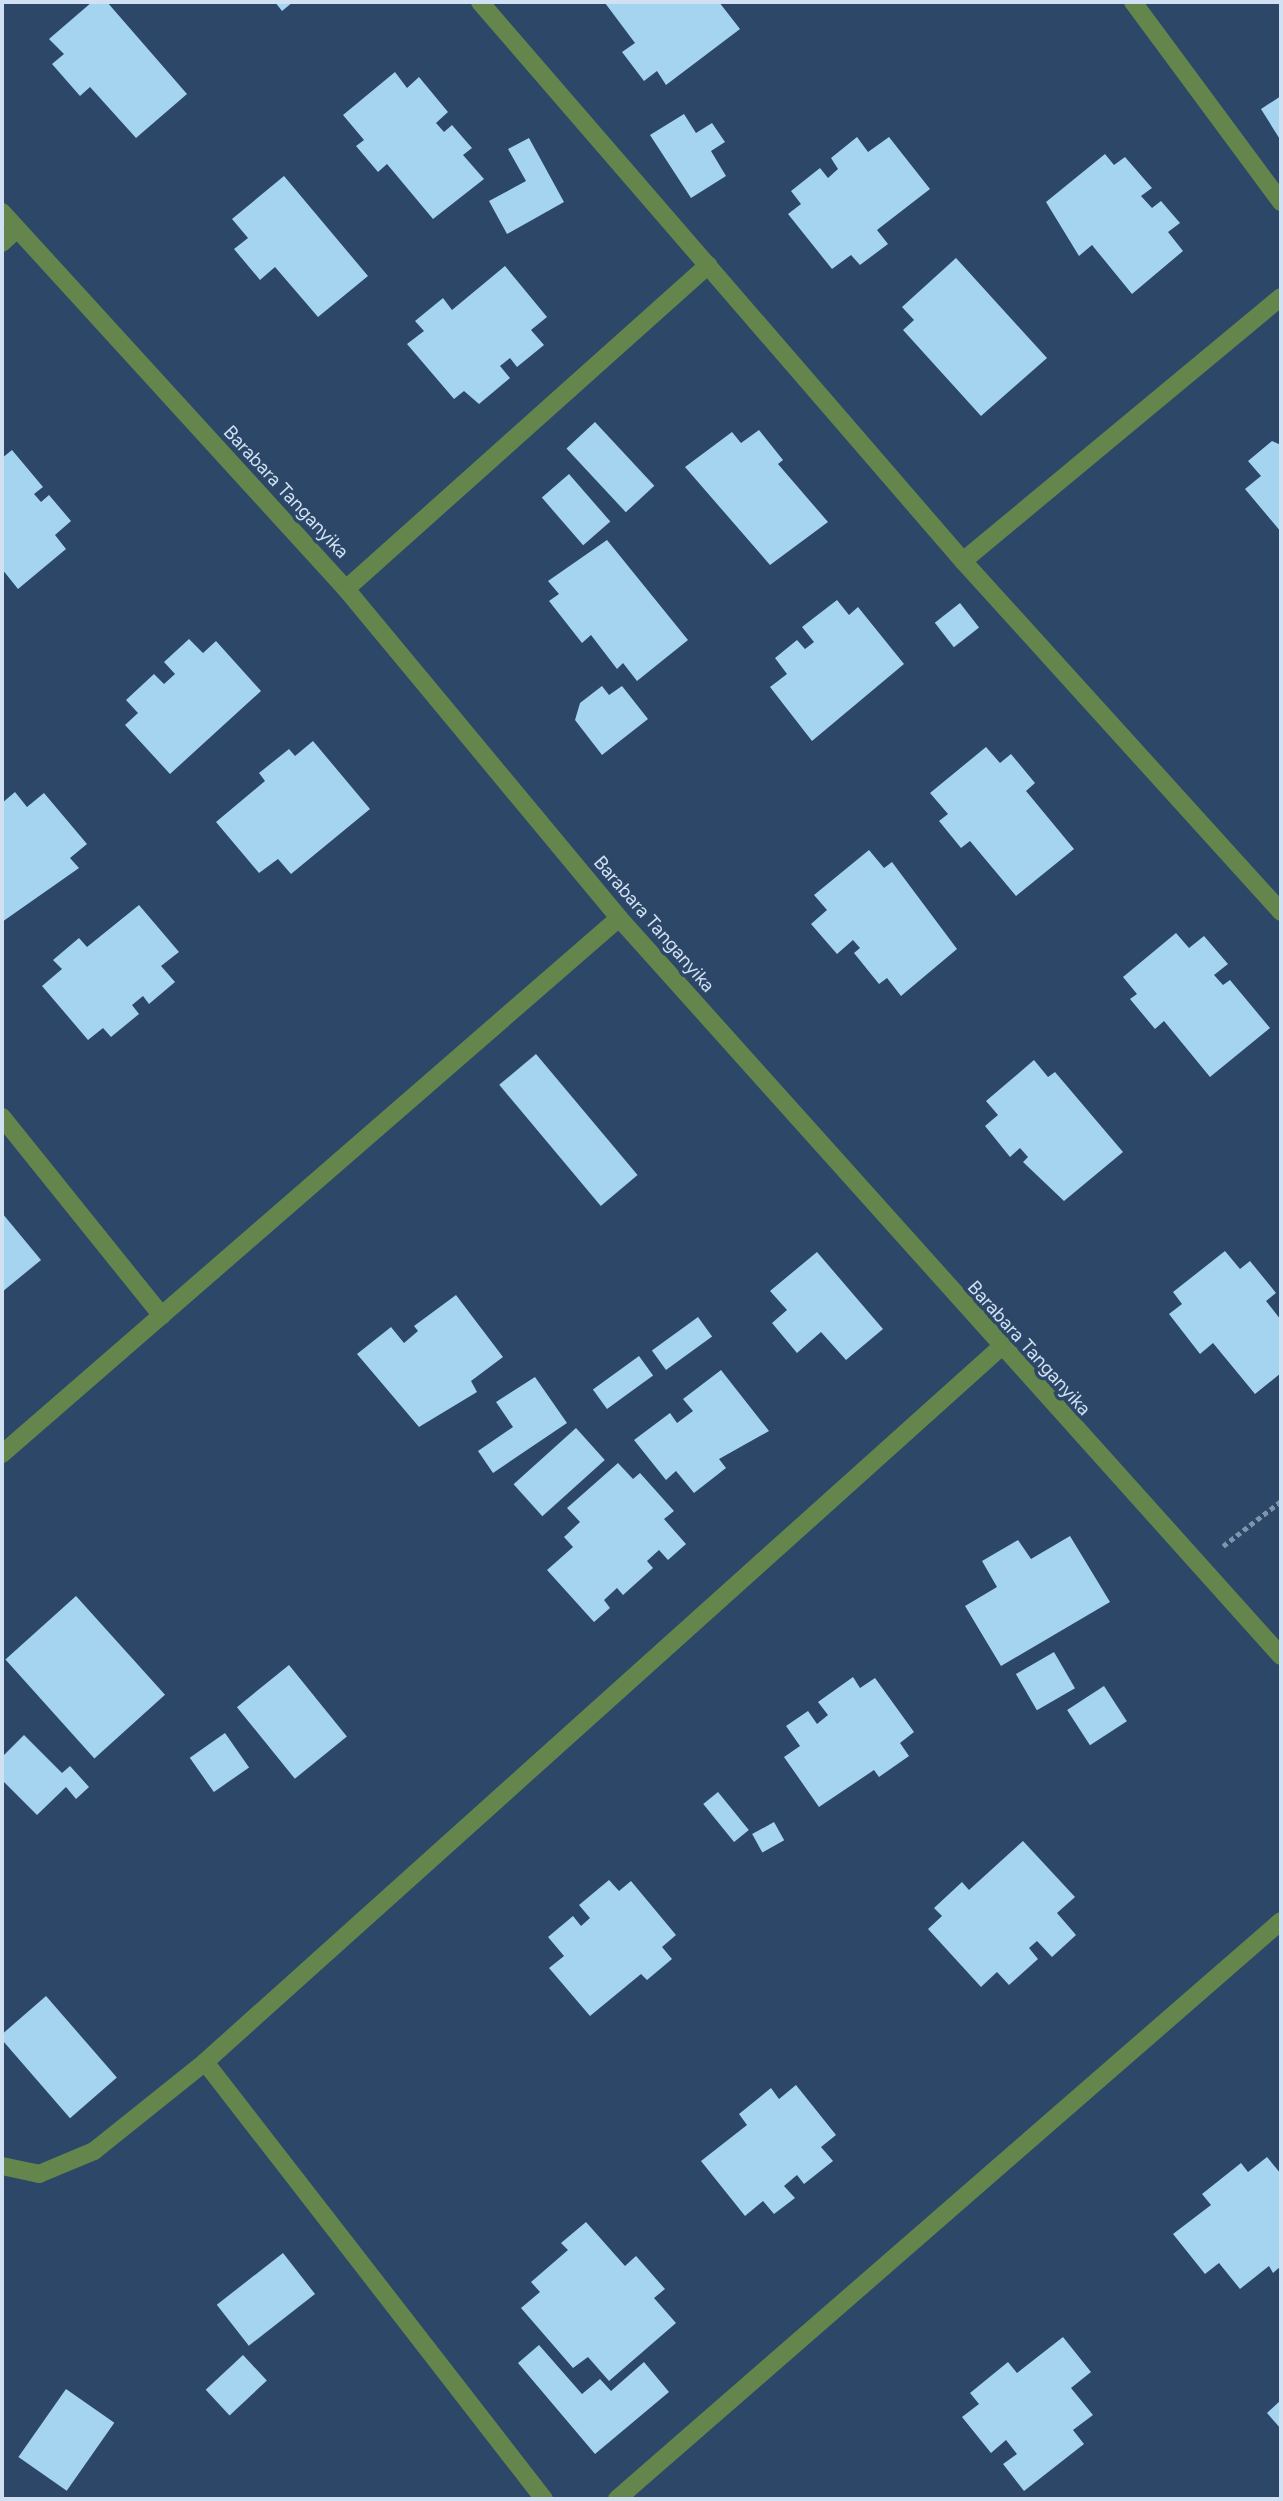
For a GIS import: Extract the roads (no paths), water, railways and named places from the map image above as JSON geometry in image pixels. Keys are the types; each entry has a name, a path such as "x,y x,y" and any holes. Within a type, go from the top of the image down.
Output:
{"street":[{"path":"480,2 963,561 1279,904"},
{"path":"1133,2 1281,202"},
{"name":"Barabara Tanganyika","path":"2,212 346,589 620,918 1000,1349 1281,1656"},
{"path":"2,243 16,230"},
{"path":"346,589 708,265"},
{"path":"963,561 1281,297"},
{"path":"2,1454 620,918"},
{"path":"2,1117 163,1317"},
{"path":"2,2166 39,2174 94,2151 205,2062 1000,1349"},
{"path":"617,2499 1281,1921"},
{"path":"205,2062 544,2499"}]}
